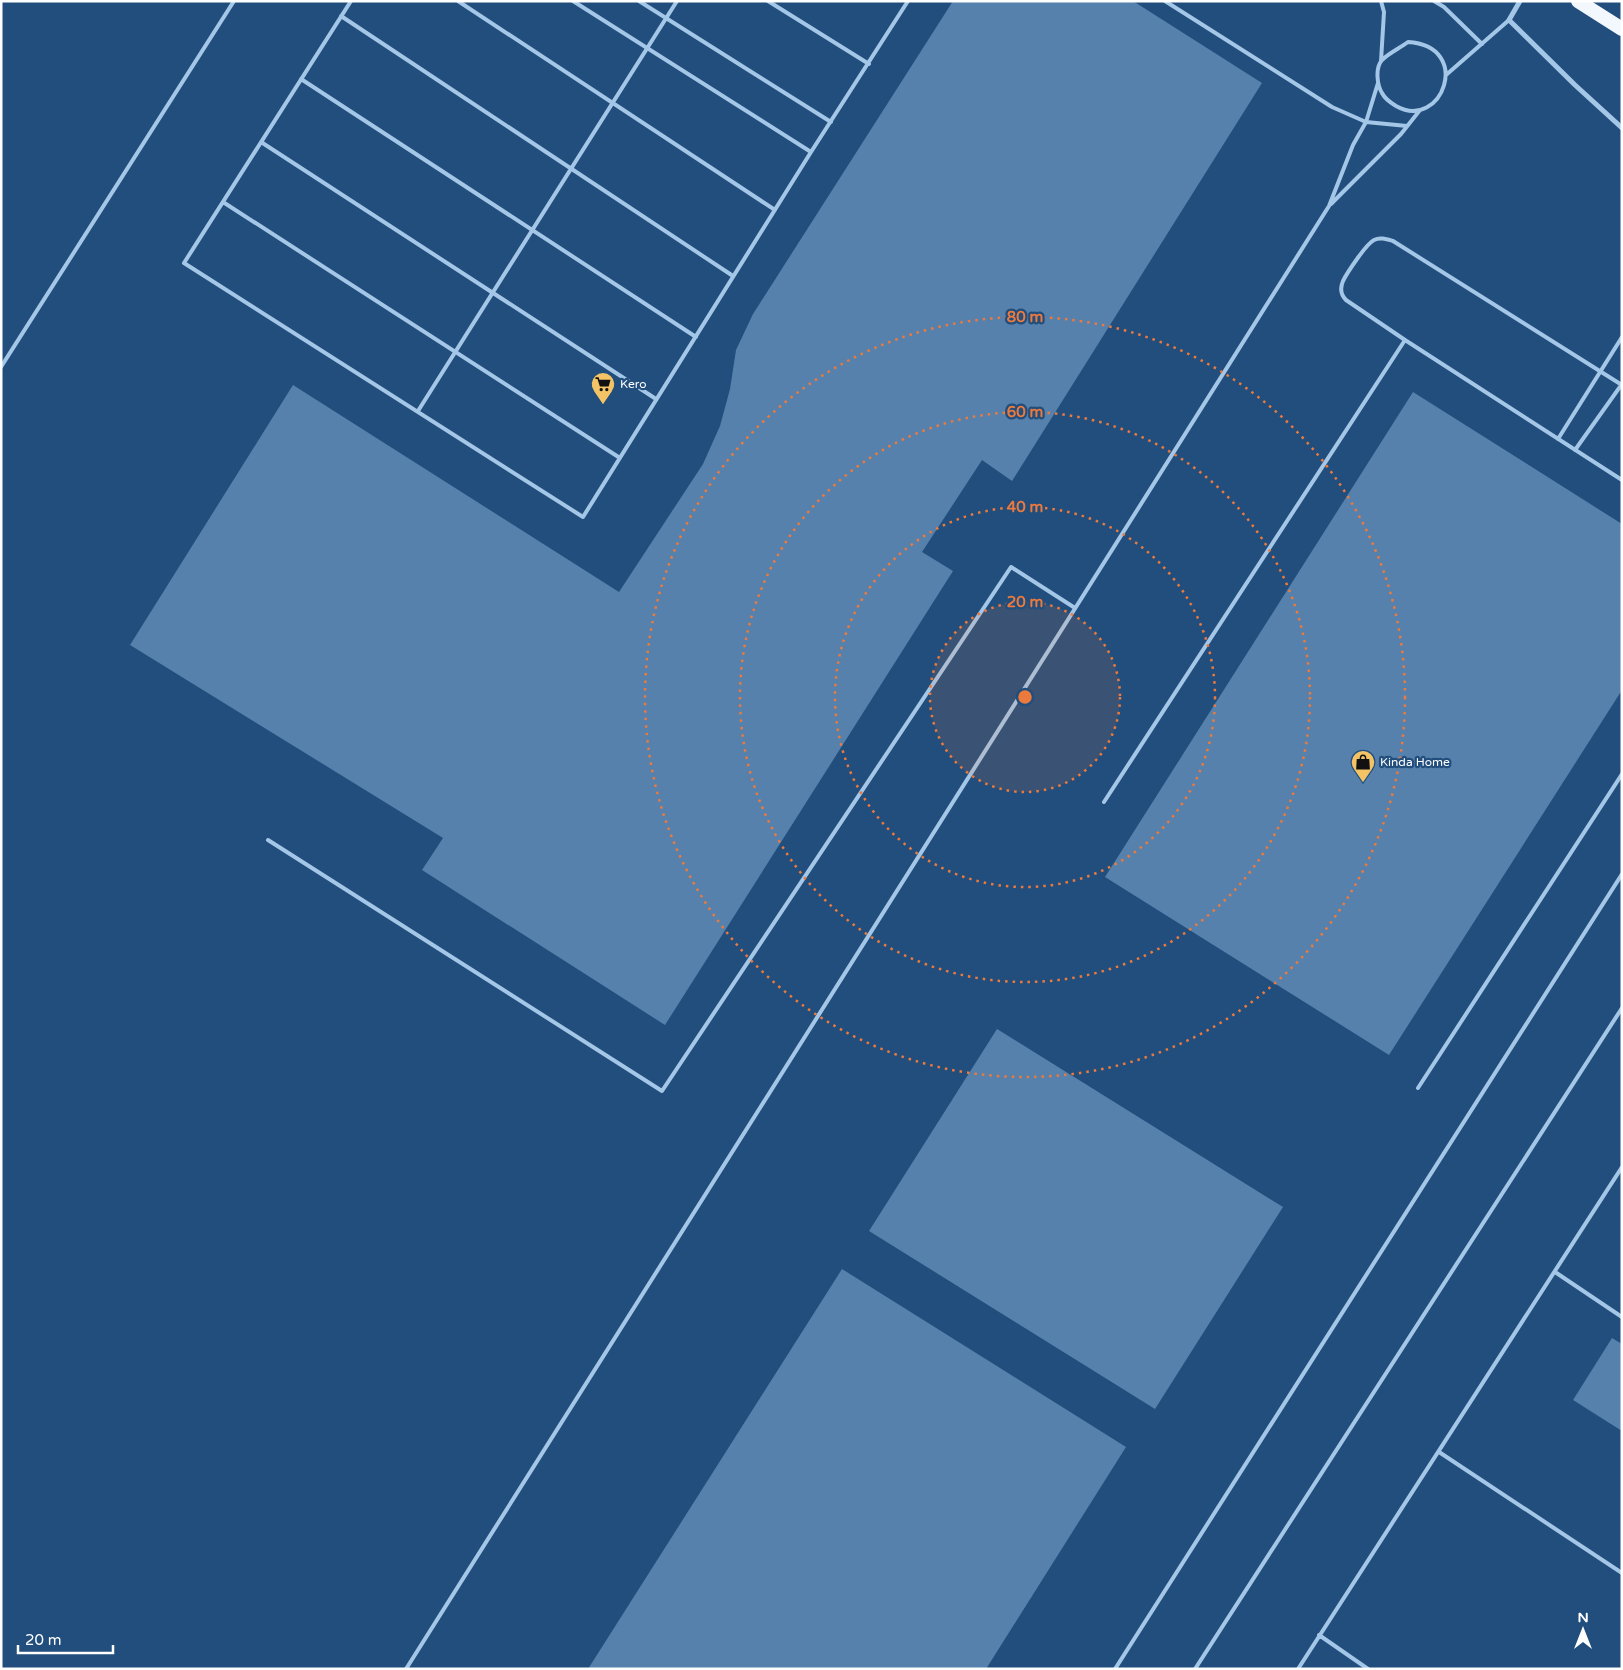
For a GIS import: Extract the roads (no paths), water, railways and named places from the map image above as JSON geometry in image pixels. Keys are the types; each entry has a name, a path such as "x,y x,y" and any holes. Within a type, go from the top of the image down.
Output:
{"highway":[{"path":"1578,1 1622,29"}],"street":[{"path":"1520,1 1510,20 1575,85 1622,128"}],"lane":[{"path":"1,367 234,1"},
{"path":"351,1 184,263 583,516 811,152 907,3 901,1"},
{"path":"458,1 775,210"},
{"path":"573,1 811,152"},
{"path":"639,1 831,122"},
{"path":"418,411 677,1"},
{"path":"768,1 869,64"},
{"path":"1165,1 1332,107 1366,122 1407,126"},
{"path":"406,1669 1329,206 1353,146 1366,122 1378,83 1384,12 1381,1"},
{"path":"1434,1 1444,7 1482,44"},
{"path":"341,16 733,276"},
{"path":"1446,75 1510,20"},
{"path":"1378,83 1382,93 1389,102 1399,108 1410,110 1421,109 1431,104 1440,96 1445,87 1446,75 1444,64 1438,54 1430,47 1408,42 1381,61"},
{"path":"301,79 696,337"},
{"path":"1329,206 1401,134 1421,109"},
{"path":"261,142 656,399"},
{"path":"223,202 620,458"},
{"path":"1575,450 1622,384 1393,241 1378,238 1366,246 1343,282 1342,293 1346,300 1405,340 1575,450 1622,480"},
{"path":"1558,439 1622,337"},
{"path":"1104,802 1405,340"},
{"path":"268,840 662,1091 1011,567 1075,608"},
{"path":"1418,1088 1622,774"},
{"path":"1115,1669 1622,874"},
{"path":"1195,1669 1622,1008"},
{"path":"1298,1669 1440,1452 1622,1167"},
{"path":"1556,1272 1622,1317"},
{"path":"1440,1452 1622,1573"},
{"path":"1319,1635 1368,1669"}],"place":[{"name":"Kero","path":"603,405"},
{"name":"Kinda Home","path":"1363,783"}]}
